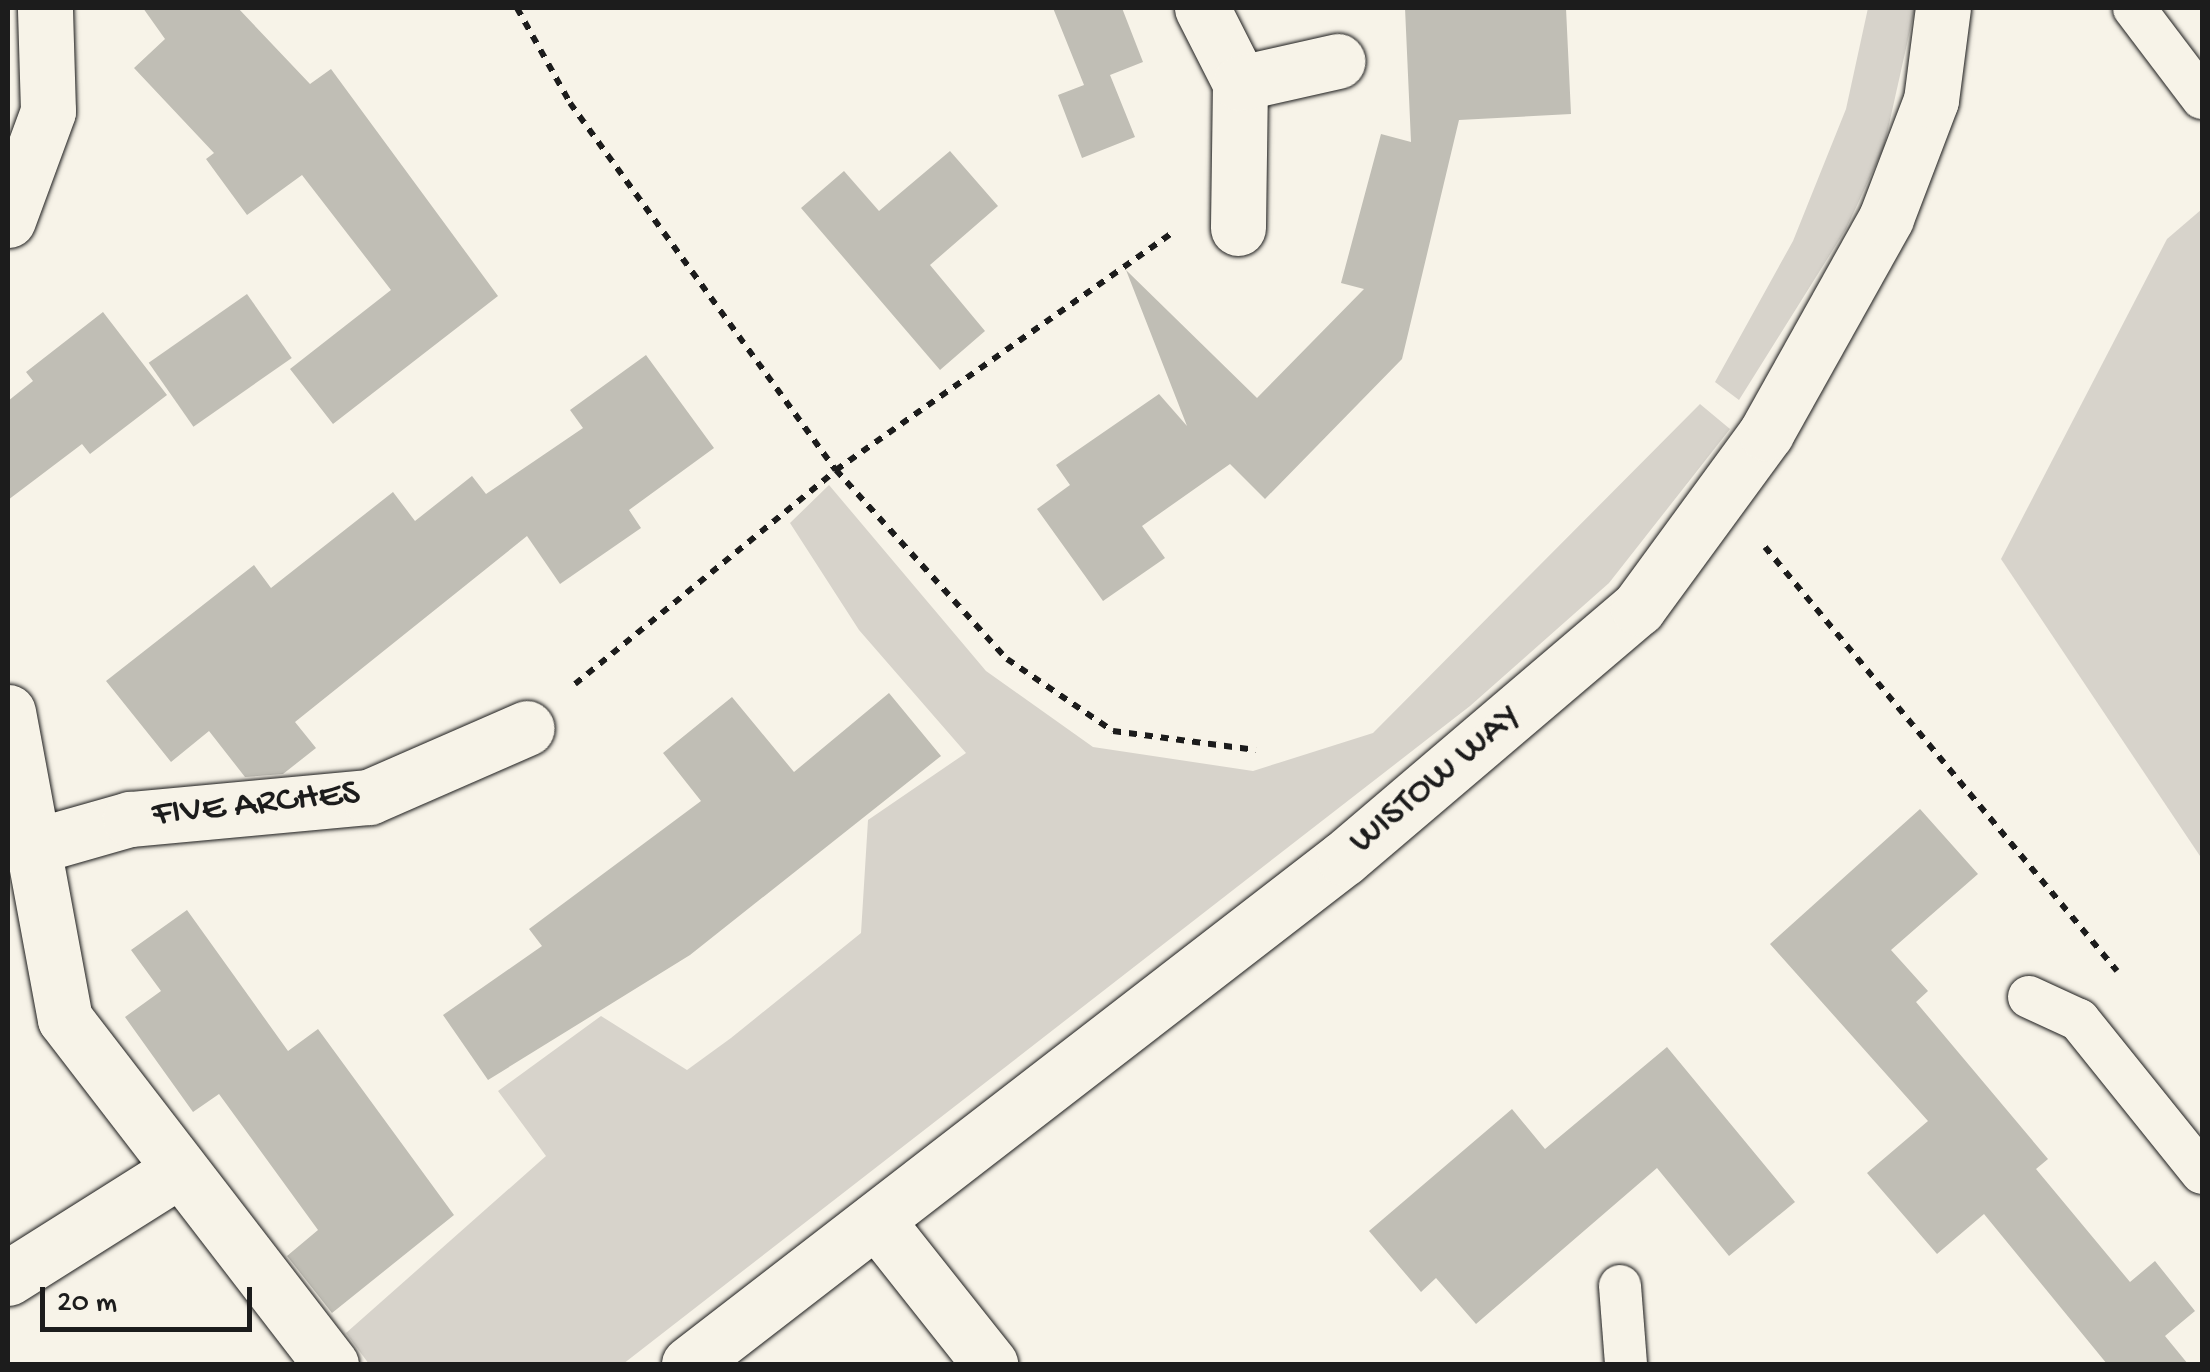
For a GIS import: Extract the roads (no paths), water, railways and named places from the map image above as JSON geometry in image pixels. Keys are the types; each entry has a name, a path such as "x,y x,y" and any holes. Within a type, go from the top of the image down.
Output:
{"street":[{"path":"8,220 48,111 46,8"},
{"path":"1202,8 1240,83 1238,204"},
{"name":"WISTOW WAY","path":"690,1364 1344,858 1638,608 1766,434 1886,218 1930,100 1943,8"},
{"path":"1240,83 1338,61"},
{"path":"8,712 64,1019 175,1173 331,1364"},
{"name":"FIVE ARCHES","path":"34,846 130,819 369,797 527,728"},
{"path":"8,1278 175,1173"},
{"path":"876,1220 990,1364"}],"lane":[{"path":"2134,8 2202,98"},
{"path":"2029,998 2079,1020 2202,1173"},
{"path":"1620,1286 1626,1364"}]}
